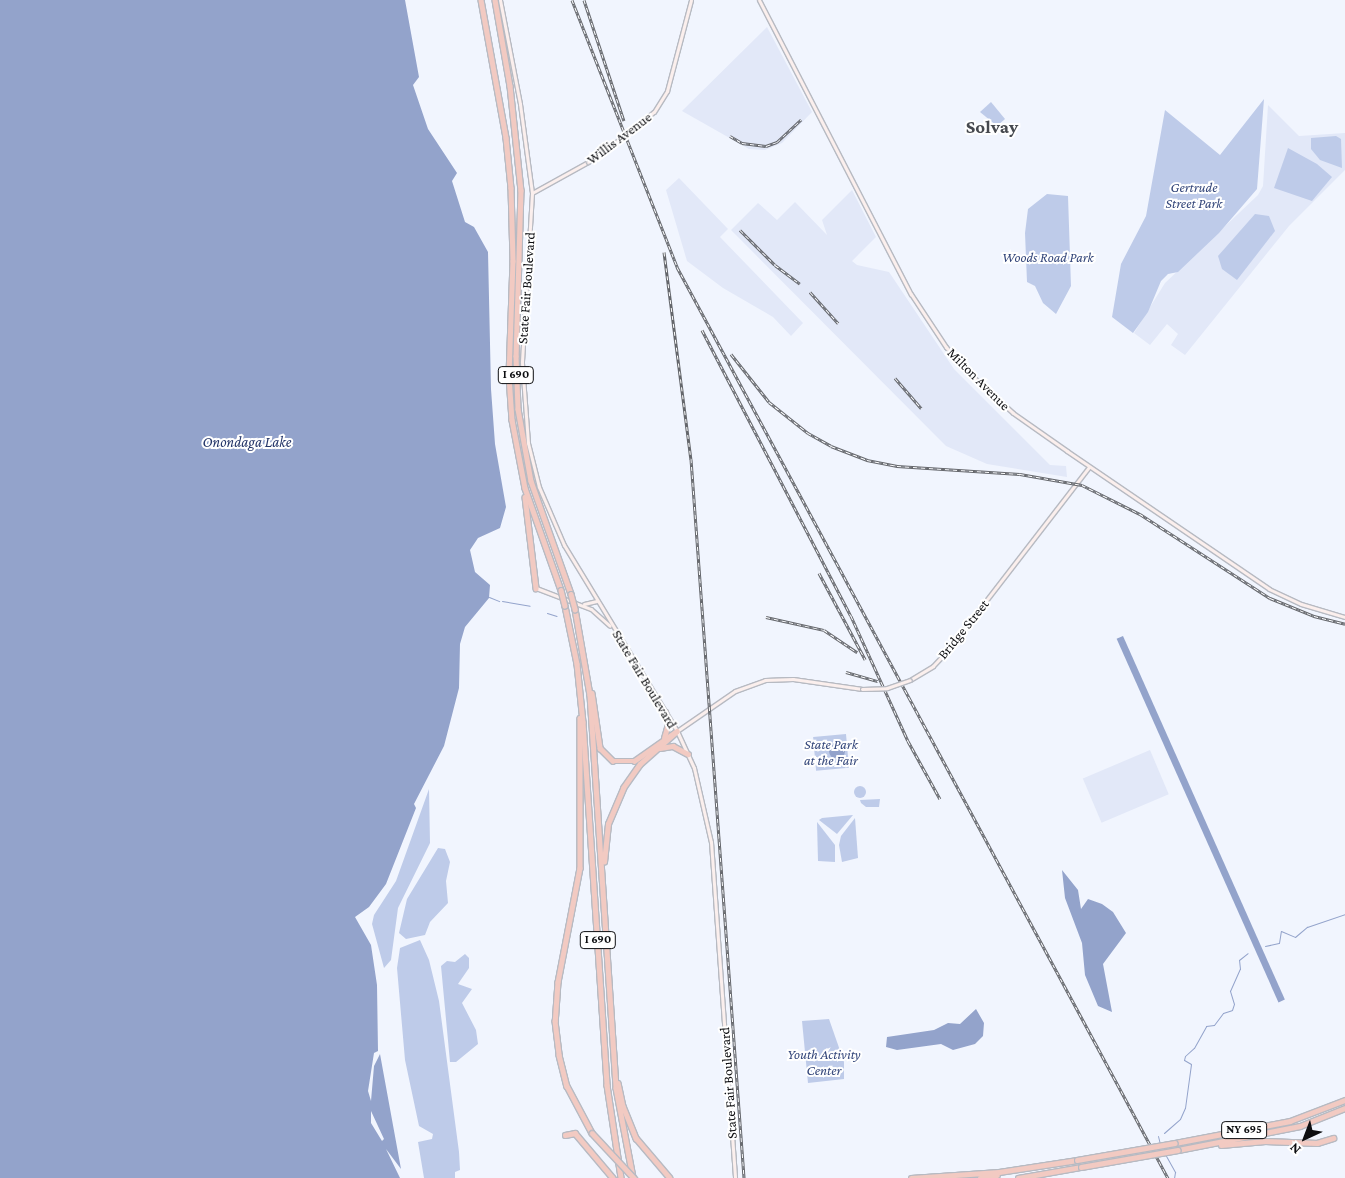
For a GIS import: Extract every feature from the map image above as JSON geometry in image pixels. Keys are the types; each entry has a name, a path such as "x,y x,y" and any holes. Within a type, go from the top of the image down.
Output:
{"highway":[{"name":"I 690","path":"481,0 509,163 513,222 510,400 523,481 566,606 581,701 607,1085 621,1178"},
{"name":"I 690","path":"495,0 512,102 521,190 516,356 518,409 531,481 576,609 585,657 603,878 614,1054 620,1117 634,1178"},
{"path":"523,481 536,588"},
{"path":"585,657 598,737 604,754 613,761 630,763 664,738 677,731"},
{"path":"581,701 580,868 558,982 555,1021 559,1055 567,1086 592,1133 634,1178"},
{"path":"664,738 667,729 665,712"},
{"path":"603,878 605,840 612,810 632,774 652,752 677,731"},
{"path":"652,752 663,746 673,746 688,754"},
{"path":"614,1054 623,1106 636,1138 666,1178"},
{"name":"NY 695","path":"1045,1166 1275,1125 1313,1114 1345,1100"},
{"name":"NY 695","path":"1018,1178 1178,1150 1317,1121 1345,1108"},
{"path":"565,1135 575,1133 613,1178"},
{"path":"1202,1145 1265,1141 1317,1143 1333,1138"},
{"path":"651,1159 670,1178"},
{"path":"911,1178 1045,1166"},
{"path":"980,1178 1045,1166"}],"main road":[{"name":"State Fair Boulevard","path":"500,0 520,104 532,193 522,363 528,443 550,515 614,630 677,731 688,754 702,796 710,842 735,1178"},
{"name":"Willis Avenue","path":"532,193 588,162 654,112 667,92 691,0"},
{"name":"Milton Avenue","path":"759,0 911,294 931,327 957,360 992,395 1089,467 1269,589 1316,610 1345,617"},
{"name":"Bridge Street","path":"677,731 735,691 757,682 785,679 862,689 887,688 910,680 933,666 948,650 1089,467"},
{"path":"536,588 581,604 596,613 614,630"},
{"path":"581,604 597,600"}],"shaded area":[{"path":"767,27 812,112 782,143 765,150 749,149 682,111"},
{"path":"1268,105 1299,136 1345,133 1345,170 1289,226 1185,355 1171,345 1178,334 1167,324 1150,345 1134,333 1165,283 1258,195 1263,186"},
{"path":"679,178 728,229 720,237 803,323 791,336 773,317 723,288 687,261 666,190"},
{"path":"852,190 876,237 852,261 857,265 889,272 954,369 1050,465 1066,466 1067,477 987,464 946,446 731,230 758,203 777,220 795,202 827,235 822,220"},
{"path":"1150,750 1169,794 1102,823 1083,779"}],"green space":[{"name":"Gertrude Street Park","path":"1264,99 1257,189 1219,233 1178,272 1168,274 1161,281 1148,312 1133,333 1112,317 1121,264 1146,216 1165,110 1220,155"},
{"path":"991,102 1005,119 997,126 980,112"},
{"path":"1336,136 1341,139 1342,168 1320,160 1311,149 1311,138"},
{"path":"1288,148 1317,164 1332,177 1312,201 1274,188"},
{"name":"Woods Road Park","path":"1047,194 1068,196 1071,286 1056,314 1043,303 1035,286 1027,282 1025,233 1028,209"},
{"path":"1255,214 1269,216 1275,231 1237,280 1222,269 1218,256"},
{"name":"State Park at the Fair","path":"846,734 849,768 816,771 813,737"},
{"path":"858,786 862,786 866,792 862,798 858,798 854,794 854,790"},
{"path":"429,789 430,843 398,908 391,960 384,968 372,924 374,915 396,881"},
{"path":"880,799 879,807 866,807 860,800"},
{"path":"853,815 837,834 819,820 822,818"},
{"path":"855,818 858,858 842,862 839,845 841,836"},
{"path":"817,822 835,845 835,862 818,861"},
{"path":"438,848 445,849 450,862 446,881 448,903 430,922 425,935 406,939 399,933 407,899"},
{"path":"420,940 429,960 439,1001 459,1152 460,1170 455,1172 455,1178 424,1178 418,1142 432,1139 433,1134 419,1126 405,1060 397,968 400,948"},
{"path":"465,954 469,958 469,968 458,984 472,989 462,1003 476,1030 478,1044 456,1062 450,1062 441,966 447,961 455,962"},
{"name":"Youth Activity Center","path":"829,1019 844,1062 844,1079 808,1083 802,1021"}],"water":[{"name":"Onondaga Lake","path":"0,0 405,0 419,77 413,85 428,129 457,173 452,181 465,222 474,227 488,252 491,389 495,444 506,507 500,528 478,538 470,550 475,572 490,585 489,598 465,627 460,644 459,688 444,746 414,804 416,808 386,884 369,907 355,917 371,945 377,985 378,1051 374,1053 368,1091 371,1101 374,1066 380,1054 401,1169 386,1149 400,1178 0,1178","holes":["371,1111 384,1139 382,1141 371,1123"]},
{"path":"1123,636 1285,1000 1278,1002 1117,639"},
{"path":"837,743 843,745 845,751 843,757 837,759 831,757 829,751 831,745"},
{"path":"1062,870 1078,890 1081,909 1088,899 1102,904 1113,912 1126,933 1103,964 1112,1012 1098,1006 1085,975 1082,943 1065,898"},
{"path":"976,1009 984,1023 983,1036 975,1044 953,1050 941,1044 897,1050 886,1047 887,1037 934,1030 948,1023 960,1024"}],"waterway":[{"path":"489,597 499,601"},
{"path":"502,601 530,606"},
{"path":"547,613 557,616"},
{"path":"1265,946 1279,943 1281,931 1295,937 1307,927 1345,914"},
{"path":"1164,1133 1180,1119 1185,1108 1191,1064 1184,1060 1185,1056 1194,1048 1206,1026 1214,1025 1223,1013 1232,1010 1234,1004 1230,991 1240,969 1239,960 1248,953"},
{"path":"1158,1136 1160,1144"},
{"path":"1165,1154 1175,1172 1174,1178"}],"railway":[{"path":"572,0 677,267 1168,1178"},
{"path":"584,0 624,121"},
{"path":"730,136 742,143 766,146 777,142 801,120"},
{"path":"740,230 775,265 800,284"},
{"path":"664,252 691,459 744,1178"},
{"path":"810,292 838,323"},
{"path":"702,330 851,616 908,741 940,799"},
{"path":"731,354 769,402 808,433 831,446 867,460 897,466 1020,474 1082,485 1140,514 1270,598 1314,616 1345,624"},
{"path":"895,378 921,408"},
{"path":"819,573 865,659"},
{"path":"766,617 824,630 857,652"},
{"path":"846,672 878,681"}],"district":[{"name":"Solvay","path":"992,127"}]}
